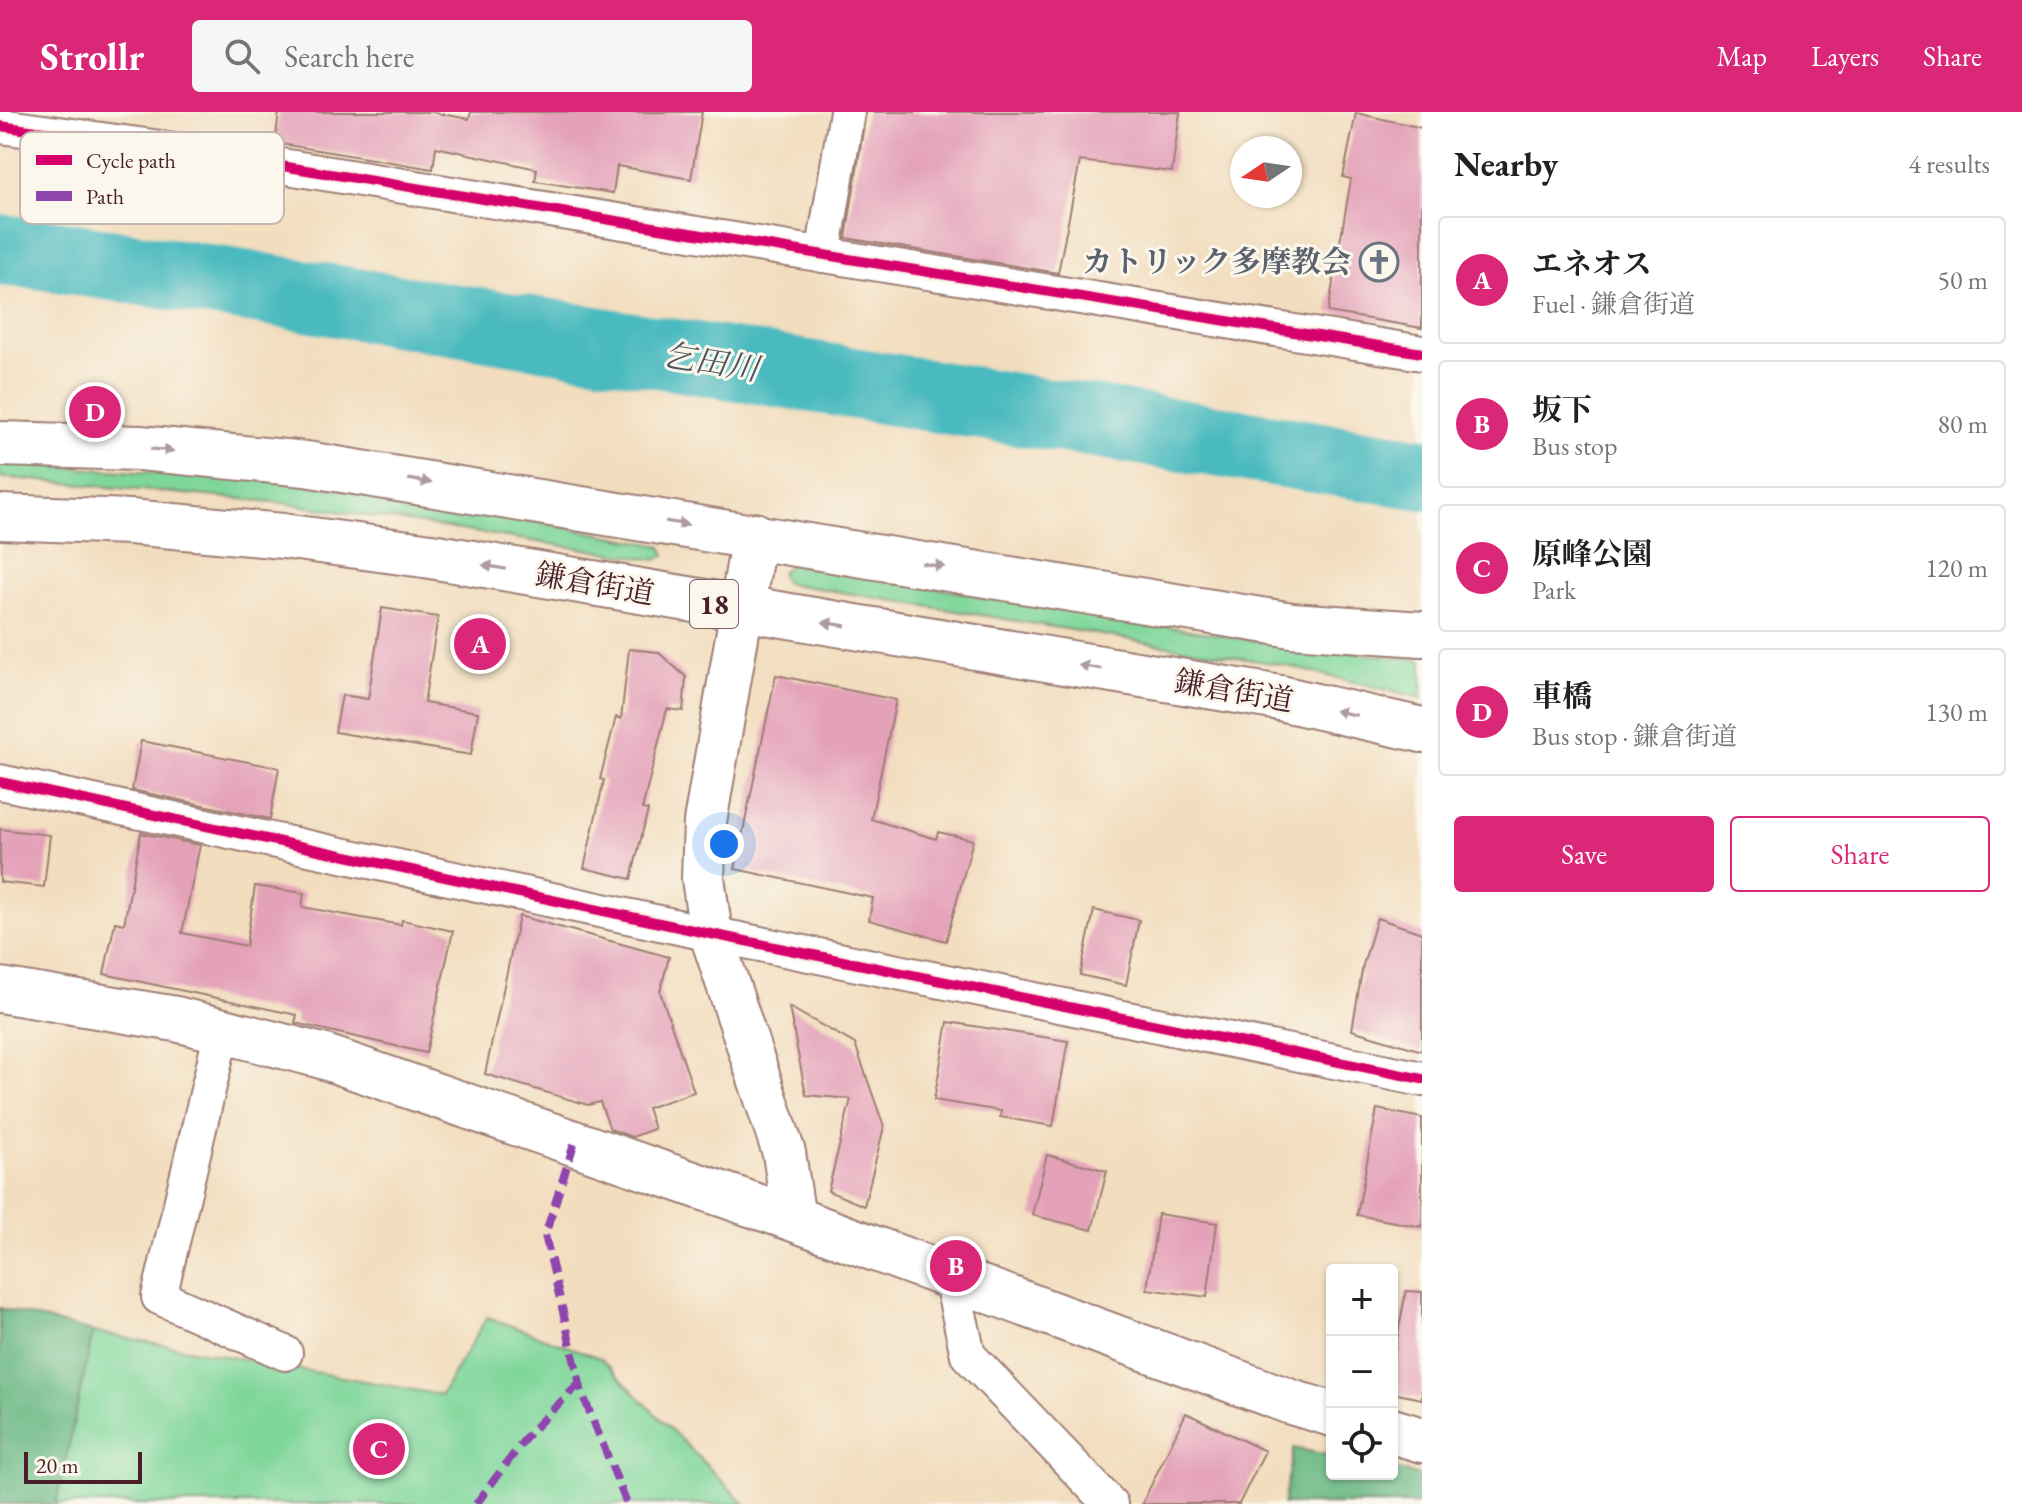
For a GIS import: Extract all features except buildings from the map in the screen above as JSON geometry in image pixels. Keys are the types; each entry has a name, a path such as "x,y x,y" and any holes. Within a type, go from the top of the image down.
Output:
{"main road":[{"path":"0,444 140,448 306,464 1292,625 1422,634"},
{"name":"鎌倉街道","path":"0,517 130,522 283,536 431,556 1280,698 1422,730"},
{"path":"742,608 754,535"},
{"path":"0,990 176,1019 322,1056 794,1219 1326,1412"},
{"path":"1398,1433 1422,1440"}],"street":[{"path":"823,255 847,112"},
{"path":"0,126 44,132"},
{"path":"284,166 1422,353"},
{"path":"742,608 705,822 703,878 711,934 784,1153 794,1219"},
{"path":"0,782 711,934 1422,1079"},
{"path":"222,1031 159,1297 285,1353"},
{"path":"951,1277 968,1355 1110,1504"}],"green space":[{"path":"0,463 288,482 450,505 661,546 665,555 657,560 284,503 0,477"},
{"path":"790,564 1287,646 1422,660 1422,698 1278,664 786,583 780,573"},
{"path":"0,1308 93,1332 56,1504 0,1504"},
{"path":"487,1317 600,1358 745,1504 56,1504 93,1332 441,1395"},
{"path":"1294,1448 1326,1455 1326,1480 1398,1480 1398,1470 1422,1476 1422,1504 1283,1504"}],"waterway":[{"name":"乞田川","path":"0,250 43,254 1422,474"}],"marked path":[{"path":"574,1144 545,1235 582,1393 627,1504"},
{"path":"476,1504 531,1431 580,1383"}],"cycle path":[{"path":"0,126 44,132"},
{"path":"284,166 1422,353"},
{"path":"0,782 711,934 1422,1079"}],"place":[{"name":"カトリック多摩教会","path":"1379,262"},
{"name":"車橋","path":"95,412"},
{"name":"エネオス","path":"480,644"},
{"name":"坂下","path":"956,1266"},
{"name":"原峰公園","path":"379,1449"}]}
